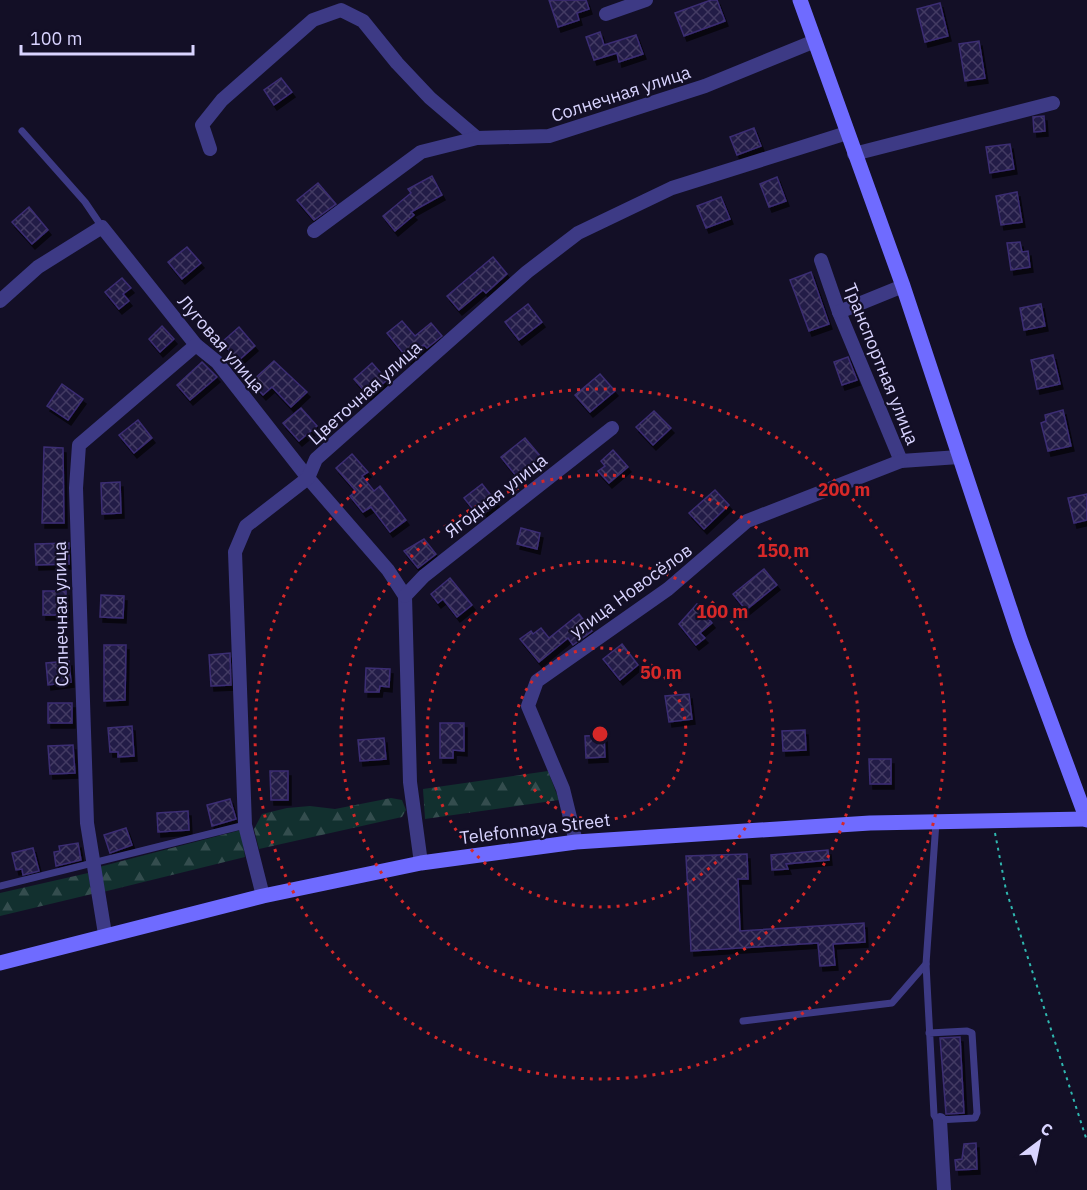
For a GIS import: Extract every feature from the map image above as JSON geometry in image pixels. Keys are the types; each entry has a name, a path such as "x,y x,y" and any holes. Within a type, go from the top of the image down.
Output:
{"street":[{"path":"606,14 646,0"},
{"path":"800,0 903,286 1020,639 1087,819"},
{"path":"210,149 202,125 222,100 314,20 341,10 363,21 397,63 430,98 477,138"},
{"name":"Солнечная улица","path":"314,231 421,152 477,138 549,136 705,86 815,41"},
{"path":"854,154 1053,103"},
{"name":"Цветочная улица","path":"262,896 245,825 235,552 246,526 308,478 316,459 527,272 578,232 672,188 847,133"},
{"path":"0,301 38,267 102,227"},
{"name":"Луговая улица","path":"102,227 196,345 217,362 308,478 388,570 405,596"},
{"name":"Транспортная улица","path":"821,260 838,312 901,461 959,457"},
{"path":"838,312 903,286"},
{"name":"Солнечная улица","path":"105,934 92,863 83,749 76,488 79,445 196,345"},
{"name":"Ягодная улица","path":"405,596 424,576 612,428"},
{"name":"улица Новосёлов","path":"576,842 563,789 528,706 537,681 668,588 747,521 901,461"},
{"path":"405,596 410,782 421,863"},
{"name":"Telefonnaya Street","path":"0,963 105,934 262,896 421,863 576,842 870,823 1087,819"},
{"path":"940,1120 944,1190"}],"lane":[{"path":"22,131 85,202 102,227"},
{"path":"929,1033 967,1031 973,1036 977,1116 940,1120 934,1115 929,1033 926,964 936,822"},
{"path":"0,886 245,825"},
{"path":"743,1021 892,1003 926,964"}],"path":[{"path":"992,821 1006,890 1087,1141"}],"green space":[{"path":"548,771 559,800 425,819 423,789"},
{"path":"391,798 402,800 406,810 402,817 259,849 254,829 262,814 287,808 310,806 335,809"},
{"path":"241,830 245,857 103,892 99,867"},
{"path":"88,873 92,894 0,916 0,893"}],"building":[{"path":"549,0 586,0 589,9 577,13 579,20 558,27"},
{"path":"717,0 725,21 684,36 675,13"},
{"path":"940,3 948,36 925,42 917,9"},
{"path":"600,32 604,45 636,35 643,54 619,62 617,53 594,60 586,37"},
{"path":"979,41 985,78 965,81 959,44"},
{"path":"281,78 292,92 274,105 264,90"},
{"path":"1044,116 1045,131 1034,132 1033,117"},
{"path":"754,128 761,146 737,155 730,137"},
{"path":"1010,144 1014,169 990,173 986,147"},
{"path":"432,176 442,195 411,212 414,215 395,231 383,216 411,193 408,189"},
{"path":"777,177 786,201 769,207 760,184"},
{"path":"318,183 336,204 314,220 297,200"},
{"path":"1017,192 1022,222 1001,225 996,196"},
{"path":"721,197 730,219 706,228 697,206"},
{"path":"29,207 48,230 32,244 12,222"},
{"path":"1020,242 1022,252 1028,251 1030,267 1011,270 1007,243"},
{"path":"187,247 201,263 182,279 168,262"},
{"path":"493,257 507,274 486,293 483,290 459,310 447,296"},
{"path":"811,272 829,324 809,331 790,280"},
{"path":"122,278 131,288 123,294 129,301 119,309 105,292"},
{"path":"528,304 542,322 519,340 505,322"},
{"path":"1041,304 1045,326 1024,330 1020,308"},
{"path":"402,321 415,336 431,323 442,336 427,348 424,345 408,359 387,333"},
{"path":"162,326 174,339 160,352 149,339"},
{"path":"239,327 255,346 238,361 222,342"},
{"path":"1053,355 1060,384 1037,389 1031,360"},
{"path":"848,357 857,380 842,385 834,362"},
{"path":"274,361 307,392 291,407 272,387 263,395 251,382"},
{"path":"202,362 217,377 190,400 177,385"},
{"path":"372,363 387,380 369,396 354,379"},
{"path":"600,374 615,391 590,412 575,395"},
{"path":"62,384 83,399 68,420 47,406"},
{"path":"301,408 317,426 299,441 283,423"},
{"path":"1063,410 1071,446 1048,451 1041,423 1046,421 1045,415"},
{"path":"654,411 671,428 653,445 636,427"},
{"path":"138,420 152,438 134,453 119,435"},
{"path":"525,438 541,457 517,477 501,457"},
{"path":"44,447 63,448 64,523 42,523"},
{"path":"613,450 628,467 609,483 598,471 605,466 601,461"},
{"path":"352,454 368,472 362,476 374,491 380,486 406,520 390,532 371,507 363,512 350,496 356,491 336,468"},
{"path":"120,482 121,513 102,514 101,483"},
{"path":"482,484 497,503 485,513 481,508 476,513 464,498"},
{"path":"715,490 729,505 704,529 689,513"},
{"path":"1087,494 1087,520 1074,523 1068,498"},
{"path":"521,528 540,533 537,549 517,544"},
{"path":"424,539 436,554 418,568 404,551"},
{"path":"69,543 69,564 36,565 35,544"},
{"path":"764,569 777,585 746,610 733,594"},
{"path":"450,578 472,605 457,617 443,599 438,603 431,594"},
{"path":"43,591 66,591 66,615 43,615"},
{"path":"101,595 124,596 123,618 100,617"},
{"path":"697,604 712,623 700,633 705,638 696,645 679,624"},
{"path":"579,614 592,631 573,645 568,638 539,662 520,639 531,631 533,634 541,628 549,638"},
{"path":"622,644 638,665 620,680 603,659"},
{"path":"104,645 126,645 125,700 104,701"},
{"path":"230,653 231,685 211,686 209,655"},
{"path":"69,661 71,682 48,685 46,663"},
{"path":"366,668 390,669 389,687 380,686 379,692 365,692"},
{"path":"689,694 692,719 669,722 665,696"},
{"path":"48,703 72,703 72,723 48,723"},
{"path":"440,723 464,723 464,751 453,750 453,758 440,758"},
{"path":"132,726 134,756 118,757 118,752 110,752 108,728"},
{"path":"805,730 806,750 783,751 782,731"},
{"path":"604,735 605,757 586,758 585,736"},
{"path":"384,738 386,759 360,761 358,740"},
{"path":"73,745 75,773 50,774 48,746"},
{"path":"869,759 891,759 891,784 870,784"},
{"path":"270,771 288,771 288,800 271,800"},
{"path":"230,799 236,819 212,826 207,805"},
{"path":"188,811 189,830 158,832 157,813"},
{"path":"126,828 132,845 110,853 104,835"},
{"path":"78,843 81,860 56,866 54,852 60,851 59,846"},
{"path":"33,848 39,871 23,875 22,869 16,870 12,853"},
{"path":"828,850 829,860 786,864 788,869 772,870 771,855"},
{"path":"747,854 748,879 738,879 740,931 864,923 865,942 833,944 835,965 820,966 818,943 691,951 686,856"},
{"path":"960,1037 964,1113 946,1114 940,1038"},
{"path":"976,1143 977,1169 956,1170 955,1160 962,1159 964,1144"}]}
